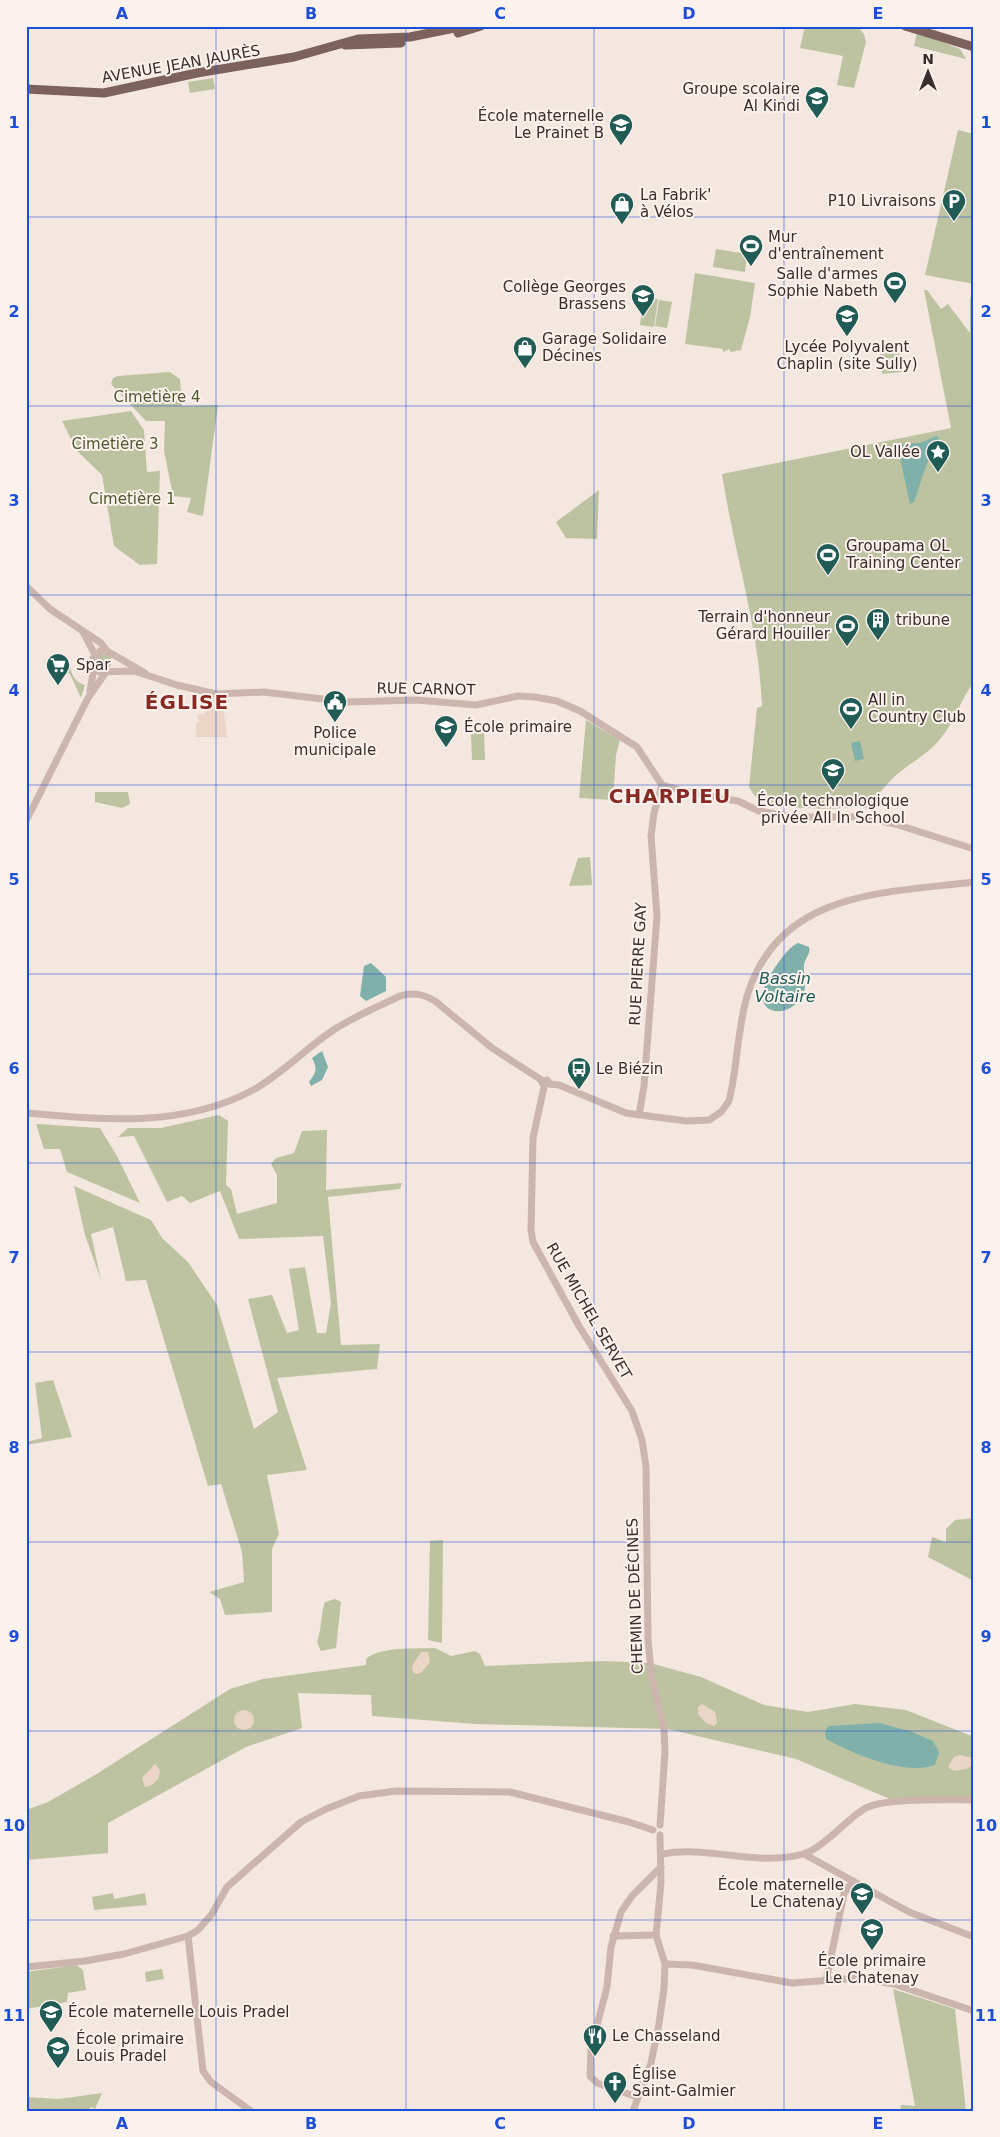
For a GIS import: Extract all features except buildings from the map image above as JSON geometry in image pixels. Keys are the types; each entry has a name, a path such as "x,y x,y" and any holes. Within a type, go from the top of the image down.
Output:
{"main road":[{"name":"AVENUE JEAN JAURÈS","path":"26,89 104,93 197,73 294,57 358,39 410,37 464,26"},
{"name":"AVENUE JEAN JAURÈS","path":"339,45 359,46 410,42 438,38 481,26"},
{"path":"905,26 974,47"},
{"path":"927,26 974,43"}],"street":[{"path":"26,586 50,609 101,642 114,663 88,698 26,821"},
{"path":"81,630 95,655"},
{"path":"100,651 109,653 145,673 99,672 94,667 92,661 100,651"},
{"path":"88,698 94,667"},
{"name":"RUE CARNOT","path":"145,673 177,685 213,693 247,691 357,703 416,700 476,705 518,696 557,701 580,711 637,746 662,785"},
{"path":"662,785 742,802 760,811 793,817 861,817 895,824 974,849"},
{"name":"RUE PIERRE GAY","path":"638,1115 644,1086 657,916 651,836 654,813 662,785"},
{"path":"26,1113 144,1119 181,1115 203,1110 254,1089 333,1031 400,996 412,993 427,996 435,1001 492,1048 545,1084 570,1089 614,1109 638,1115 698,1122 709,1120 721,1112 729,1101 743,1012 753,980 778,941 808,916 828,905 855,897 974,882"},
{"name":"RUE MICHEL SERVET","path":"545,1084 533,1148 531,1230 534,1242 579,1326 632,1411 642,1440 646,1485"},
{"name":"CHEMIN DE DÉCINES","path":"646,1485 648,1640 652,1679 664,1728 665,1752 660,1825"},
{"path":"26,1967 85,1961 124,1954 188,1936 198,1930 212,1914 231,1883 301,1822 326,1808 359,1796 396,1791 482,1791 525,1795 630,1822 653,1830 656,1834 660,1835"},
{"path":"662,1854 703,1853 770,1858 804,1854 871,1805 913,1801 974,1800"},
{"path":"632,2111 650,2063 659,2024 665,1964 656,1935 662,1854 660,1835 664,1830 660,1825 655,1826 653,1830"},
{"path":"804,1854 909,1912 974,1937"},
{"path":"637,2096 597,2083 590,2076 591,2049 607,1987 613,1936 622,1908 661,1867"},
{"path":"651,1877 660,1888"},
{"path":"826,1981 844,1894 853,1880"},
{"path":"613,1936 656,1935"},
{"path":"188,1936 204,2071 211,2082 251,2111"},
{"path":"665,1964 692,1965 792,1982 860,1978 894,1984 974,2011"},
{"path":"628,2092 641,2088"}],"green space":[{"path":"805,26 857,26 864,34 866,42 854,88 837,85 843,56 800,48"},
{"path":"917,32 960,49 966,59 914,46"},
{"path":"213,78 215,89 190,93 188,82"},
{"path":"958,130 974,134 974,284 925,275"},
{"path":"716,249 747,254 745,272 713,267"},
{"path":"695,273 755,283 750,317 741,350 731,352 729,349 723,352 723,349 685,344"},
{"path":"924,290 927,290 941,309 948,304 970,333 970,297 974,298 974,682 950,725 936,744 894,777 866,809 861,805 825,809 768,803 757,798 749,787 757,708 762,706 760,677 751,619 722,474 951,428"},
{"path":"644,297 658,299 654,327 640,325"},
{"path":"659,300 672,302 667,328 655,326"},
{"path":"898,344 902,372 882,374 879,346"},
{"name":"Cimetière 4","path":"170,372 180,379 182,406 218,405 203,516 187,512 191,498 173,496 164,451 165,421 146,421 111,384 113,378 118,376"},
{"path":"131,411 144,430 147,472 160,471 157,564 140,565 114,546 102,475 77,451 62,421"},
{"path":"599,490 597,539 566,538 556,522"},
{"path":"104,653 112,661 104,669 96,661"},
{"path":"70,664 74,678 85,685 81,698 70,674 48,666"},
{"path":"586,720 620,740 616,755 613,800 579,798"},
{"path":"484,733 485,760 472,760 471,734"},
{"path":"95,792 128,792 130,804 122,808 95,802"},
{"path":"590,857 592,885 569,886 578,858"},
{"path":"219,1115 228,1121 226,1185 231,1189 237,1214 277,1203 277,1175 271,1164 276,1158 294,1153 302,1131 327,1130 326,1190 402,1183 400,1189 328,1197 341,1345 380,1344 377,1369 277,1378 307,1470 267,1475 279,1534 272,1549 272,1612 225,1615 220,1599 209,1592 244,1582 242,1552 221,1484 208,1486 146,1280 126,1281 113,1227 91,1234 101,1280 85,1235 74,1186 151,1220 162,1238 188,1262 217,1305 254,1429 278,1412 248,1299 272,1295 287,1333 299,1330 289,1269 305,1267 317,1333 326,1333 331,1303 323,1236 239,1239 220,1191 190,1203 182,1196 167,1202 134,1136 118,1137 128,1128 161,1128"},
{"path":"36,1124 100,1128 117,1156 140,1203 67,1172 60,1149 44,1149"},
{"path":"53,1380 72,1437 26,1445 26,1442 42,1438 35,1383"},
{"path":"974,1518 974,1581 928,1557 932,1537 946,1542 946,1529 955,1520"},
{"path":"443,1540 441,1643 428,1640 430,1541"},
{"path":"335,1599 341,1602 336,1648 321,1651 317,1642 323,1607 325,1602"},
{"path":"435,1648 451,1656 475,1651 480,1654 485,1666 603,1661 650,1663 701,1677 764,1705 808,1712 855,1704 906,1710 974,1737 974,1799 892,1800 796,1759 667,1729 475,1724 372,1716 371,1695 298,1693 302,1728 246,1747 108,1823 108,1853 26,1860 26,1810 48,1802 95,1775 230,1689 263,1679 366,1665 366,1659 372,1655 389,1650"},
{"path":"113,1893 114,1899 145,1893 147,1905 94,1910 92,1897"},
{"path":"76,1965 83,1970 86,1990 68,1993 67,2002 26,2009 26,1972"},
{"path":"162,1969 164,1979 146,1982 145,1972"},
{"path":"893,1989 955,2009 966,2111 900,2111 901,2105 915,2106"},
{"path":"102,2093 95,2109 91,2107 88,2111 26,2111 26,2097 59,2099"}],"shaded area":[{"path":"205,694 222,698 227,737 196,737 196,724 199,721 197,714 205,714"},
{"path":"421,1652 428,1652 430,1662 421,1673 416,1674 413,1672 412,1666"},
{"path":"702,1704 715,1712 717,1723 714,1726 706,1723 698,1714 698,1707"},
{"path":"244,1710 251,1713 254,1720 251,1727 244,1730 237,1727 234,1720 237,1713"},
{"path":"960,1755 973,1758 973,1765 966,1769 954,1771 949,1768 949,1765 954,1757"},
{"path":"155,1764 160,1770 159,1778 152,1785 145,1787 142,1778"}],"water":[{"path":"937,436 939,439 926,466 914,502 910,504 897,444 920,443"},
{"path":"860,741 864,759 855,761 851,743"},
{"name":"Bassin Voltaire","path":"798,943 809,947 809,954 804,965 804,992 798,1002 790,1008 773,1011 766,1006 763,999 764,987 772,972 790,948"},
{"path":"371,963 386,977 386,991 366,1001 360,996 364,966"},
{"path":"322,1051 328,1067 322,1080 311,1086 309,1082 316,1068 312,1058"},
{"path":"879,1723 910,1731 933,1741 939,1752 935,1765 923,1768 894,1766 864,1757 826,1739 825,1732 828,1726"}],"place":[{"name":"Groupe scolaire Al Kindi","path":"817,119"},
{"name":"École maternelle Le Prainet B","path":"621,146"},
{"name":"P10 Livraisons","path":"954,222"},
{"name":"La Fabrik' à Vélos","path":"622,225"},
{"name":"Mur d'entraînement","path":"751,267"},
{"name":"Salle d'armes Sophie Nabeth","path":"895,304"},
{"name":"Collège Georges Brassens","path":"643,317"},
{"name":"Lycée Polyvalent Chaplin (site Sully)","path":"847,337"},
{"name":"Garage Solidaire Décines","path":"525,369"},
{"name":"OL Vallée","path":"938,473"},
{"name":"Groupama OL Training Center","path":"828,576"},
{"name":"tribune","path":"878,641"},
{"name":"Terrain d'honneur Gérard Houiller","path":"847,647"},
{"name":"Spar","path":"58,686"},
{"name":"Police municipale","path":"335,723"},
{"name":"All in Country Club","path":"851,730"},
{"name":"École primaire","path":"446,748"},
{"name":"École technologique privée All In School","path":"833,791"},
{"name":"Le Biézin","path":"579,1090"},
{"name":"École maternelle Le Chatenay","path":"862,1915"},
{"name":"École primaire Le Chatenay","path":"872,1951"},
{"name":"École maternelle Louis Pradel","path":"51,2033"},
{"name":"Le Chasseland","path":"595,2057"},
{"name":"École primaire Louis Pradel","path":"58,2069"},
{"name":"Église Saint-Galmier","path":"615,2104"}],"district":[{"name":"ÉGLISE","path":"187,702"},
{"name":"CHARPIEU","path":"670,796"}],"park label":[{"name":"Cimetière 3","path":"115,444"},
{"name":"Cimetière 1","path":"132,499"}]}
